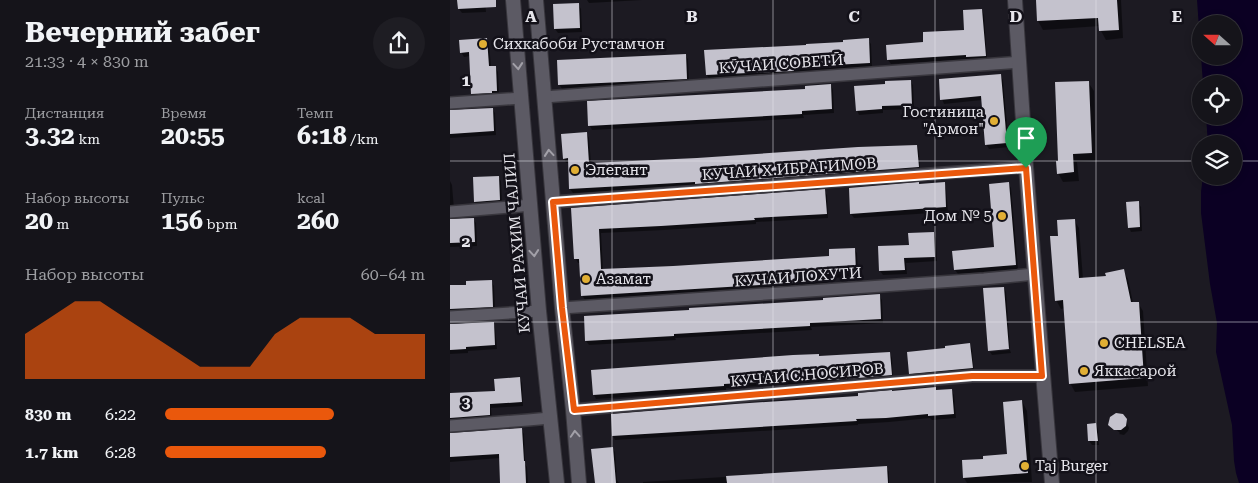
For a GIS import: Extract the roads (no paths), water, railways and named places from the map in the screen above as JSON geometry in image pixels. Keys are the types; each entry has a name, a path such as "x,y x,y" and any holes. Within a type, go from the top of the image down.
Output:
{"main road":[{"name":"КУЧАИ РАХИМ ЧАЛИЛ","path":"513,0 539,311 557,483"},
{"path":"536,0 579,483"},
{"path":"1015,0 1026,168 1052,483"}],"street":[{"name":"КӮЧАИ СОВЕТӢ","path":"544,97 1020,62"},
{"path":"450,103 521,98"},
{"name":"КУЧАИ Х.ИБРАГИМОВ","path":"553,202 1026,168"},
{"path":"450,212 530,204"},
{"name":"КУЧАИ ЛОХУТИ","path":"562,308 974,280 1035,274"},
{"path":"450,316 539,311"},
{"name":"КУЧАИ С.НОСИРОВ","path":"574,410 972,376 1042,376"},
{"path":"450,426 550,418"}],"place":[{"name":"Сихкабоби Рустамчон","path":"483,44"},
{"name":"Гостиница \"Армон\"","path":"994,121"},
{"name":"Элегант","path":"575,170"},
{"name":"Дом № 5","path":"1002,216"},
{"name":"Азамат","path":"586,279"},
{"name":"CHELSEA","path":"1104,343"},
{"name":"Яккасарой","path":"1084,371"},
{"name":"Taj Burger","path":"1025,466"}]}
